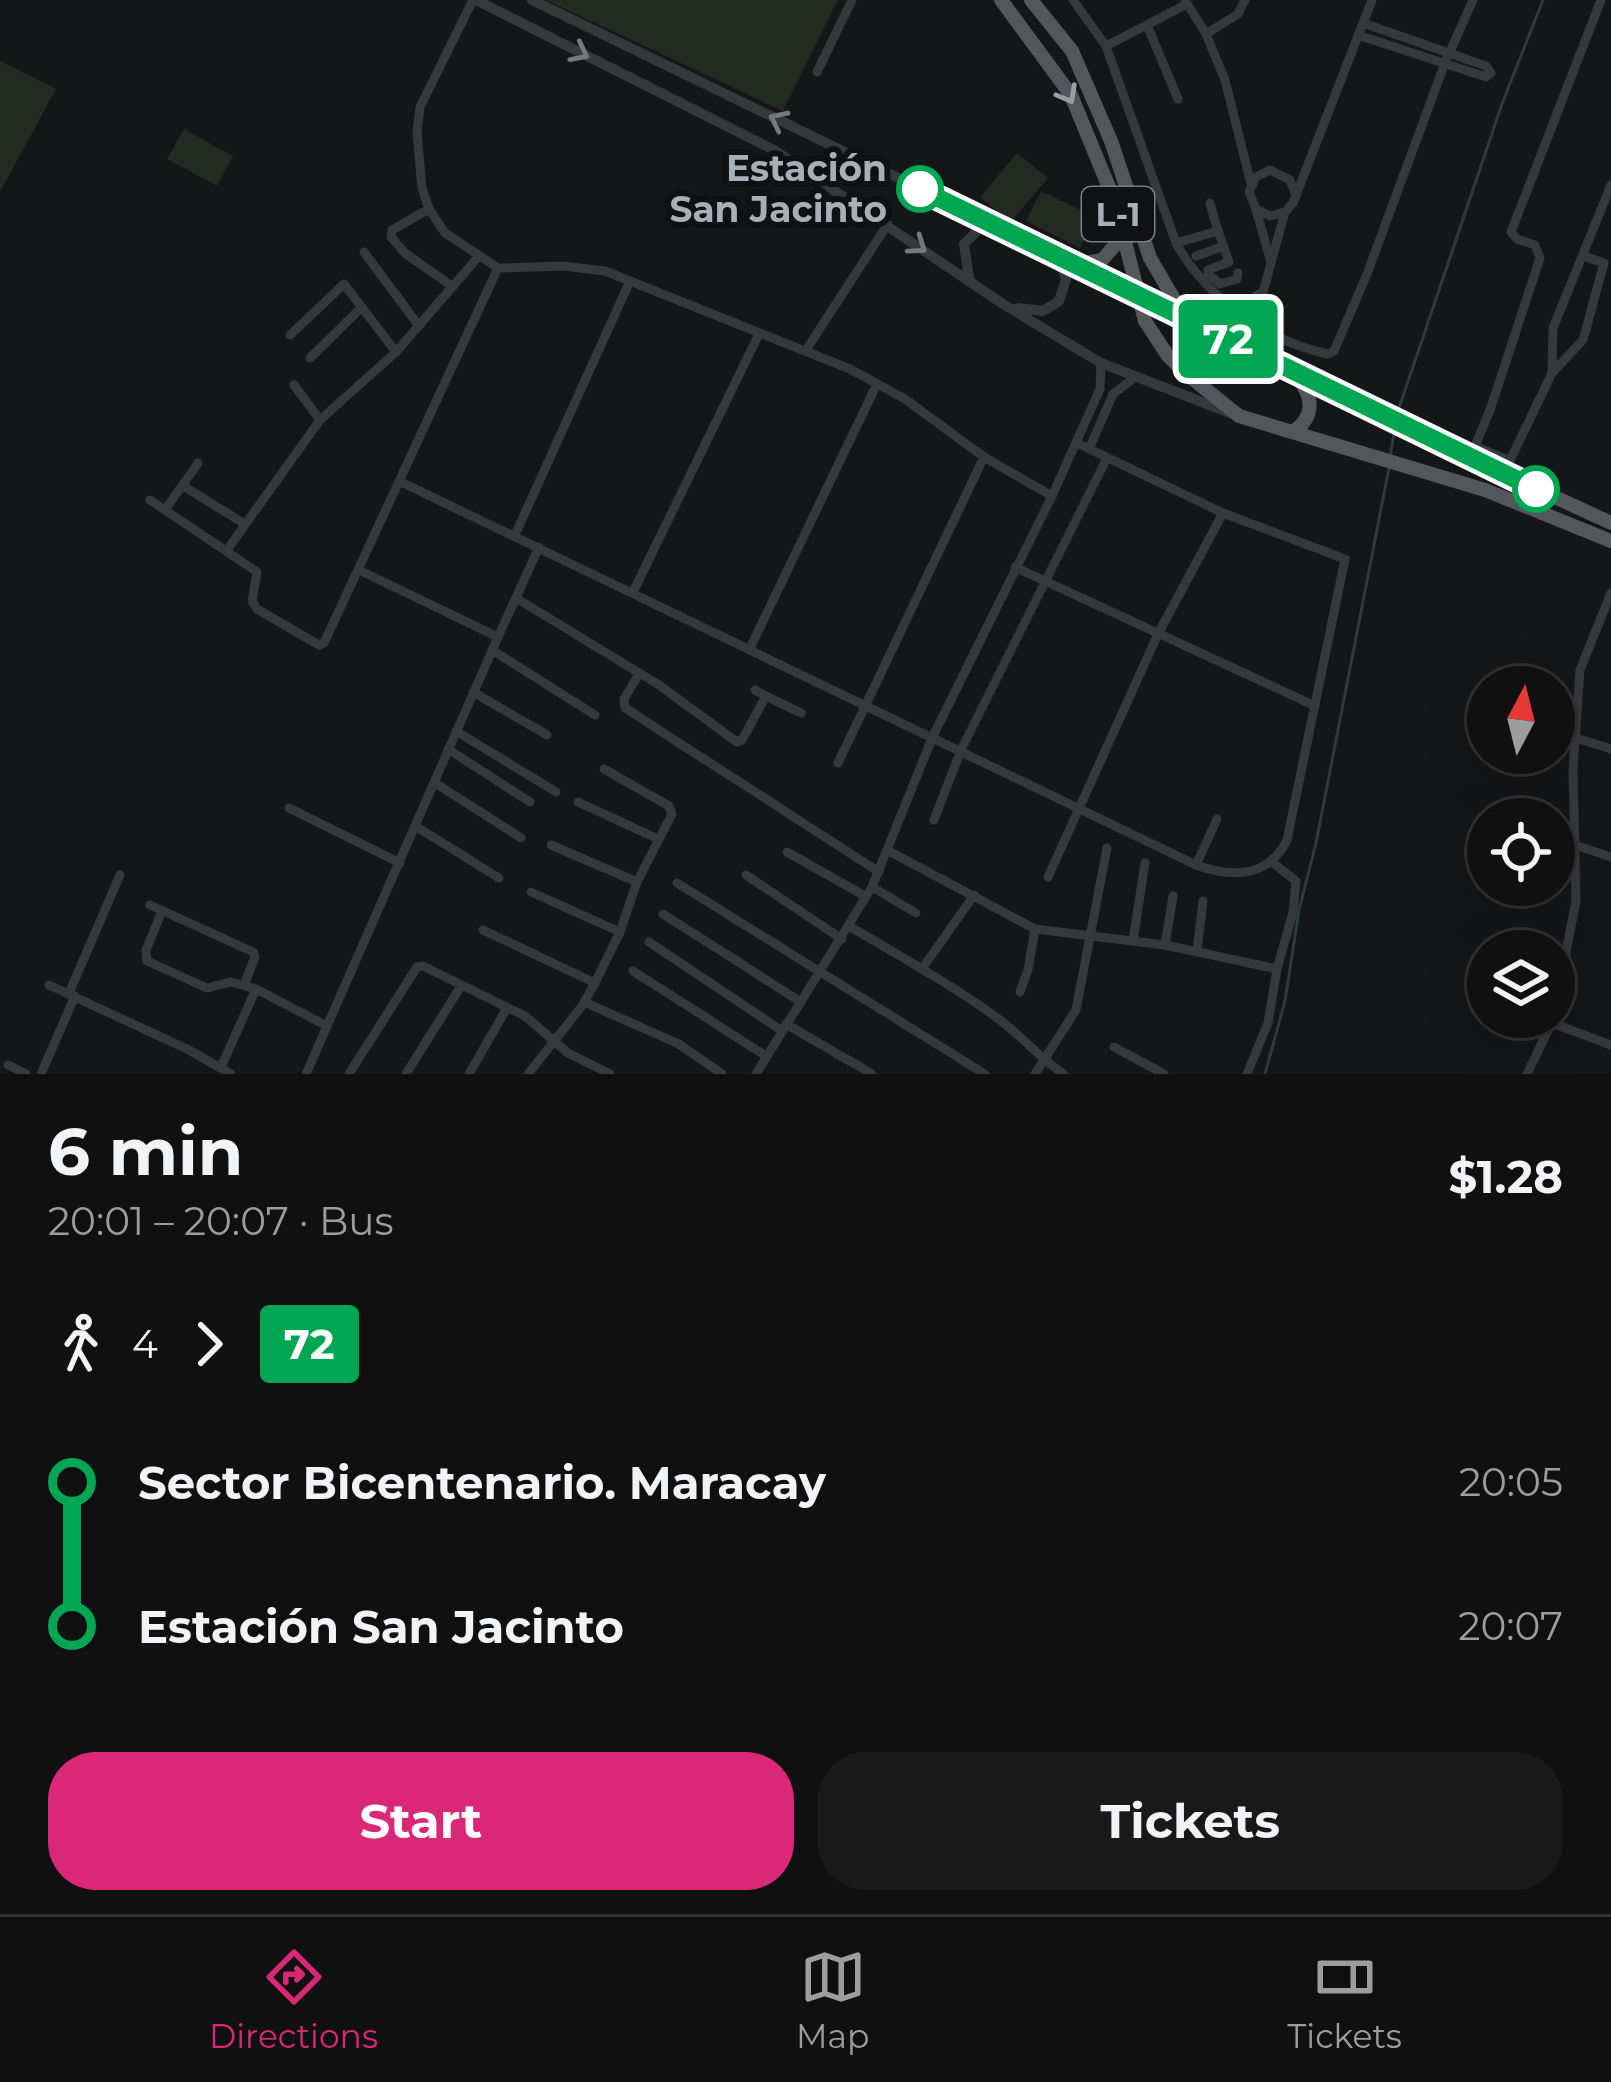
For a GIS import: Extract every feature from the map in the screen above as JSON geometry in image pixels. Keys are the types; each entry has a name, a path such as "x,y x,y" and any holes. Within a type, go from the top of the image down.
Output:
{"main road":[{"name":"L-1","path":"1001,0 1071,95 1115,202 1145,321 1168,356 1188,375 1239,416 1485,490 1611,541"},
{"name":"L-1","path":"1031,0 1072,51 1111,141 1150,258 1185,318"},
{"path":"1079,264 1102,260 1123,237"},
{"path":"1185,318 1395,423 1506,468 1611,523"},
{"path":"1188,375 1189,344 1204,327"},
{"path":"1293,432 1311,409 1310,395 1295,374"}],"street":[{"path":"1052,496 984,457 905,399 806,350 630,280 582,267 498,268 445,233 422,188 417,133 420,107 474,0 774,149 1003,304 1101,363 1239,416"},
{"path":"532,0 1185,318"},
{"path":"817,72 852,0"},
{"path":"1073,0 1106,46 1176,243 1189,267 1222,303 1323,354 1334,351 1367,274 1473,0"},
{"path":"1206,34 1238,14 1246,0"},
{"path":"1268,328 1261,309 1263,292 1285,212 1308,166 1372,0"},
{"path":"1473,453 1540,251 1511,232 1601,0"},
{"path":"1106,46 1186,2 1226,80 1251,184"},
{"path":"1363,23 1447,58"},
{"path":"1147,25 1178,99"},
{"path":"1358,35 1447,58"},
{"path":"1242,153 1262,172 1281,172 1290,179 1295,193"},
{"path":"1290,179 1308,166"},
{"path":"1262,172 1249,192 1271,262"},
{"path":"1552,373 1552,328 1607,207 1611,185"},
{"path":"1210,203 1229,262 1208,274 1220,284 1237,279 1238,273"},
{"path":"429,209 392,230 391,237 405,254 453,287"},
{"path":"1256,209 1270,216 1285,212"},
{"path":"806,350 888,224"},
{"path":"970,281 964,244 979,229 1003,229"},
{"path":"1176,243 1218,231"},
{"path":"1196,256 1223,246"},
{"path":"364,252 418,326"},
{"path":"1003,304 1033,311 1054,307 1066,279 1058,255"},
{"path":"227,550 320,420 395,352 479,256"},
{"path":"1506,468 1552,373 1583,340 1607,264 1583,256"},
{"path":"149,500 257,572 252,601 257,609 319,645 327,640 498,268"},
{"path":"514,536 630,280"},
{"path":"290,335 344,284 395,352"},
{"path":"1234,310 1263,292"},
{"path":"310,358 362,307"},
{"path":"633,592 759,334"},
{"path":"761,1066 879,872 934,736 1079,439 1100,389 1101,363"},
{"path":"1091,444 1113,394 1134,378"},
{"path":"750,648 877,384"},
{"path":"294,385 320,420"},
{"path":"398,481 1196,865 1239,874 1262,868 1287,840 1346,559 1223,513 1108,458 1079,439"},
{"path":"838,763 984,457"},
{"path":"934,820 961,750 1108,458"},
{"path":"165,510 198,463"},
{"path":"183,486 245,524"},
{"path":"1048,877 1158,634 1223,513"},
{"path":"306,1074 539,547"},
{"path":"1015,566 1315,706"},
{"path":"361,571 498,638"},
{"path":"1570,930 1576,901 1580,670 1611,592"},
{"path":"515,598 639,674 737,742 742,740 760,693 801,713"},
{"path":"492,650 595,715"},
{"path":"639,674 623,699 626,708 879,872"},
{"path":"473,692 547,735"},
{"path":"456,731 556,792"},
{"path":"1576,738 1611,749"},
{"path":"448,749 530,802"},
{"path":"528,1074 595,983 672,814 669,806 604,769"},
{"path":"435,783 521,838"},
{"path":"578,802 658,839"},
{"path":"289,808 400,862"},
{"path":"1196,865 1217,819"},
{"path":"417,827 499,878"},
{"path":"551,845 638,882"},
{"path":"1575,845 1611,857"},
{"path":"1034,1074 1076,1010 1107,848"},
{"path":"887,850 1035,929 1165,945 1277,969"},
{"path":"788,852 916,913"},
{"path":"1247,1074 1264,1037 1293,912 1296,881 1272,862"},
{"path":"1133,941 1145,863"},
{"path":"41,1074 120,875"},
{"path":"746,875 842,939"},
{"path":"677,883 985,1074"},
{"path":"531,892 620,932"},
{"path":"922,969 974,895"},
{"path":"1165,945 1173,896"},
{"path":"1197,951 1203,901"},
{"path":"49,985 225,1070 250,987 253,952 150,905"},
{"path":"162,911 146,950 147,961 204,987 231,982 250,987 327,1026"},
{"path":"663,914 801,1002"},
{"path":"849,926 1015,1030 1045,1062 1064,1074"},
{"path":"1020,992 1035,929"},
{"path":"483,930 595,983"},
{"path":"649,942 784,1027 872,1074"},
{"path":"349,1074 417,967 423,966 537,1024 589,1070 610,1074"},
{"path":"633,971 771,1074"},
{"path":"406,1074 461,986"},
{"path":"584,1002 679,1044 722,1074"},
{"path":"469,1074 507,1008"},
{"path":"1575,1028 1611,1045"},
{"path":"1527,1074 1544,1038"},
{"path":"1114,1047 1164,1074"},
{"path":"8,1066 26,1074"}],"shaded area":[{"path":"546,0 838,0 783,111"},
{"path":"0,61 56,89 0,192"},
{"path":"184,129 233,156 217,186 167,159"},
{"path":"1017,153 1048,178 1011,222 980,197"},
{"path":"1041,191 1095,217 1080,248 1026,221"}],"waterway":[{"path":"1396,417 1502,104 1543,0"},
{"path":"1390,458 1395,426"},
{"path":"1265,1074 1285,1001 1299,910 1389,468"}],"bus line":[{"name":"72","path":"920,189 1536,489"}],"place":[{"name":"Estación San Jacinto","path":"920,189"}]}
